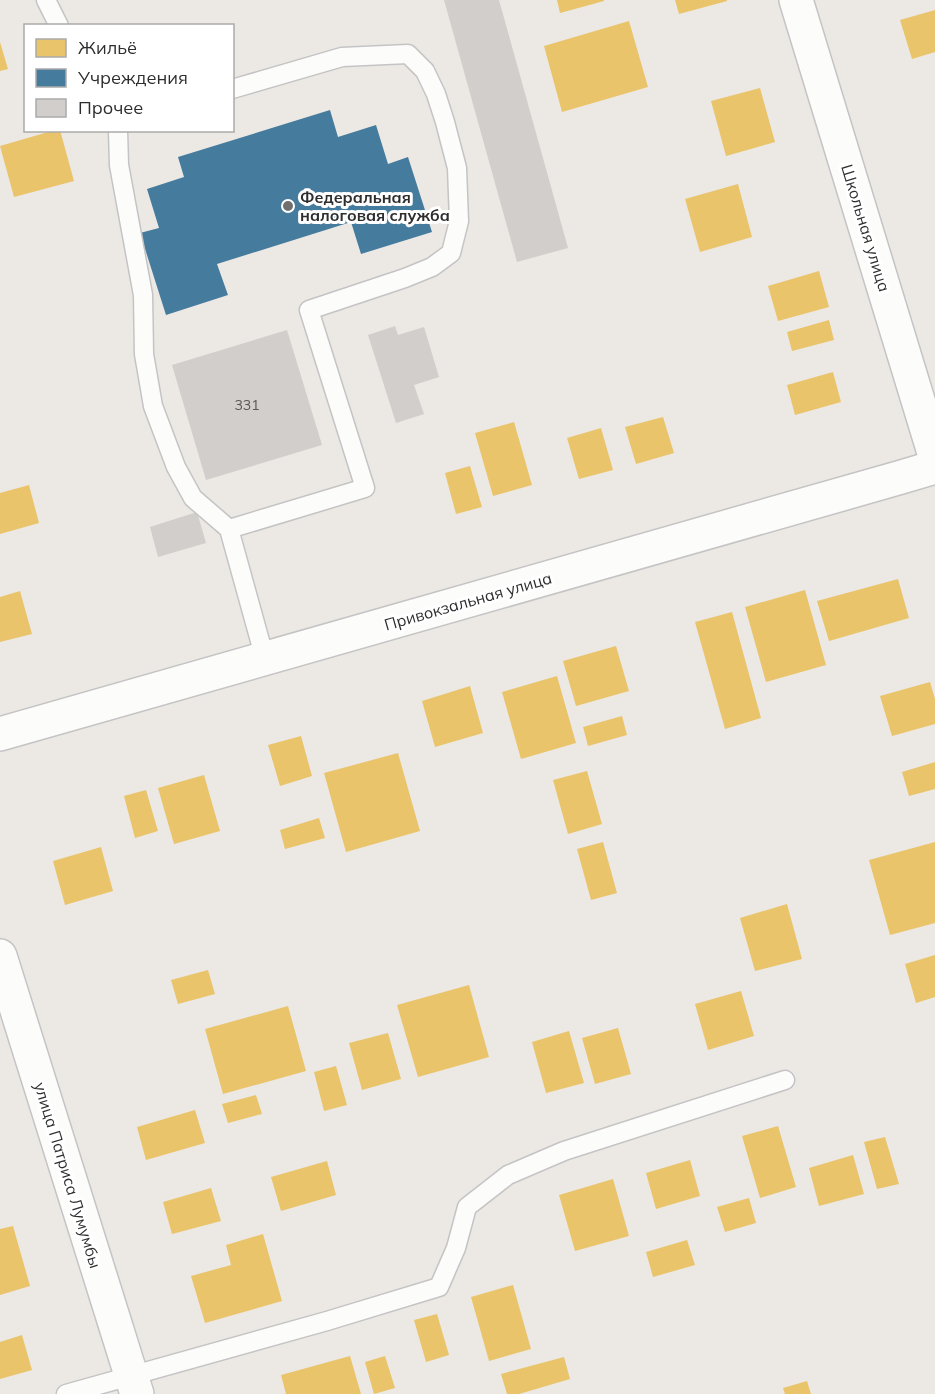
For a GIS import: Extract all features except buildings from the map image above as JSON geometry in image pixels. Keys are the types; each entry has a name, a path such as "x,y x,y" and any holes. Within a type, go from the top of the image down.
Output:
{"street":[{"name":"Школьная улица","path":"796,0 935,456"},
{"name":"Привокзальная улица","path":"0,734 935,466"},
{"name":"улица Патриса Лумумбы","path":"0,956 134,1385"}],"lane":[{"path":"46,0 58,24"},
{"path":"229,529 365,488 309,310 405,279 432,267 451,253 459,220 457,168 445,122 436,94 425,71 408,54 342,57 234,88"},
{"path":"118,132 119,165 143,295 144,354 153,406 176,467 193,498 229,529 266,659"},
{"path":"66,1394 134,1385 327,1321 439,1287 456,1248 467,1207 508,1175 564,1151 784,1080"}],"place":[{"name":"Федеральная налоговая служба","path":"288,206"}]}
